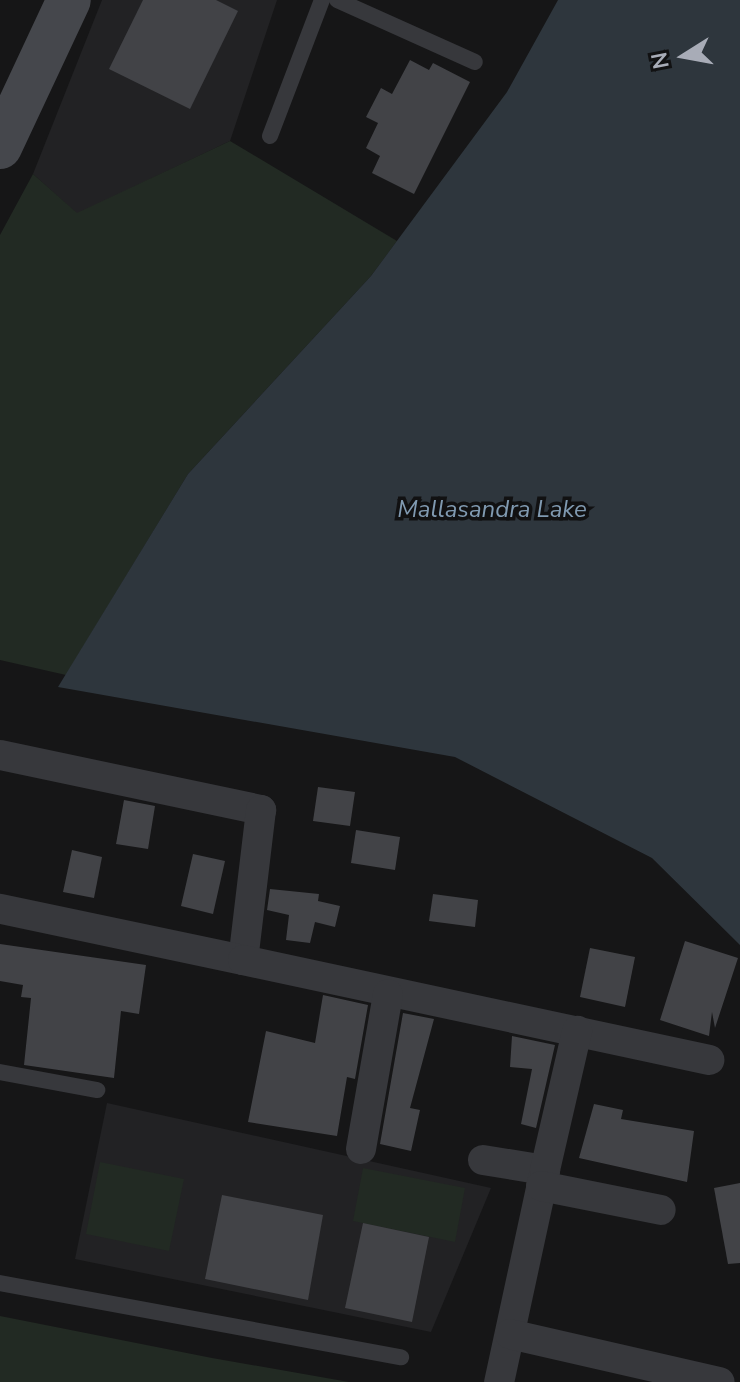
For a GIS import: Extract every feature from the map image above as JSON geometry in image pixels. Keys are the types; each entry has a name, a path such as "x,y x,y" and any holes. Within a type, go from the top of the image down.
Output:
{"street":[{"path":"0,147 69,0"},
{"path":"0,755 261,810 243,960"},
{"path":"0,909 709,1060"},
{"path":"361,1149 388,994"},
{"path":"499,1382 577,1031"},
{"path":"483,1160 661,1210"},
{"path":"510,1334 720,1382"}],"lane":[{"path":"270,136 322,0"},
{"path":"337,0 475,62"},
{"path":"0,1072 97,1090"},
{"path":"0,1283 401,1357"}],"shaded area":[{"path":"102,0 277,0 230,141 77,214 33,174"},
{"path":"230,141 397,241 371,276 188,474 66,675 0,660 0,235 33,174 77,213"},
{"path":"107,1103 491,1188 431,1332 75,1259"},
{"path":"100,1162 184,1179 169,1251 86,1234"},
{"path":"363,1168 465,1188 455,1242 353,1221"},
{"path":"0,1316 212,1358 349,1382 0,1382"}],"water":[{"name":"Mallasandra Lake","path":"558,0 740,0 740,945 652,858 455,757 58,687 188,474 371,276 507,92"}],"building":[{"path":"143,0 216,0 238,11 190,109 109,69"},
{"path":"410,60 429,70 433,63 470,82 414,194 372,173 380,156 366,148 378,123 366,117 381,88 392,94"},
{"path":"318,787 355,792 350,826 313,821"},
{"path":"124,800 155,806 148,849 116,844"},
{"path":"356,830 400,837 395,870 351,863"},
{"path":"72,850 102,857 94,898 63,892"},
{"path":"193,854 225,861 213,914 181,906"},
{"path":"270,889 319,894 318,901 340,906 335,927 315,922 310,943 286,940 289,915 267,910"},
{"path":"433,894 478,900 475,927 429,921"},
{"path":"685,941 738,958 715,1028 712,1012 709,1036 660,1020"},
{"path":"0,944 146,965 139,1014 121,1011 114,1078 24,1065 31,998 21,997 23,985 0,981"},
{"path":"590,948 635,957 625,1007 580,997"},
{"path":"323,995 368,1005 355,1079 347,1077 337,1136 248,1122 266,1031 315,1043"},
{"path":"403,1013 434,1019 410,1108 420,1110 411,1151 380,1144"},
{"path":"512,1036 555,1045 536,1128 521,1124 532,1069 510,1067"},
{"path":"594,1104 623,1110 621,1119 694,1131 687,1182 579,1158"},
{"path":"740,1183 740,1263 728,1264 714,1188"},
{"path":"222,1195 323,1215 308,1300 205,1279"},
{"path":"363,1223 429,1237 412,1322 345,1308"}]}
